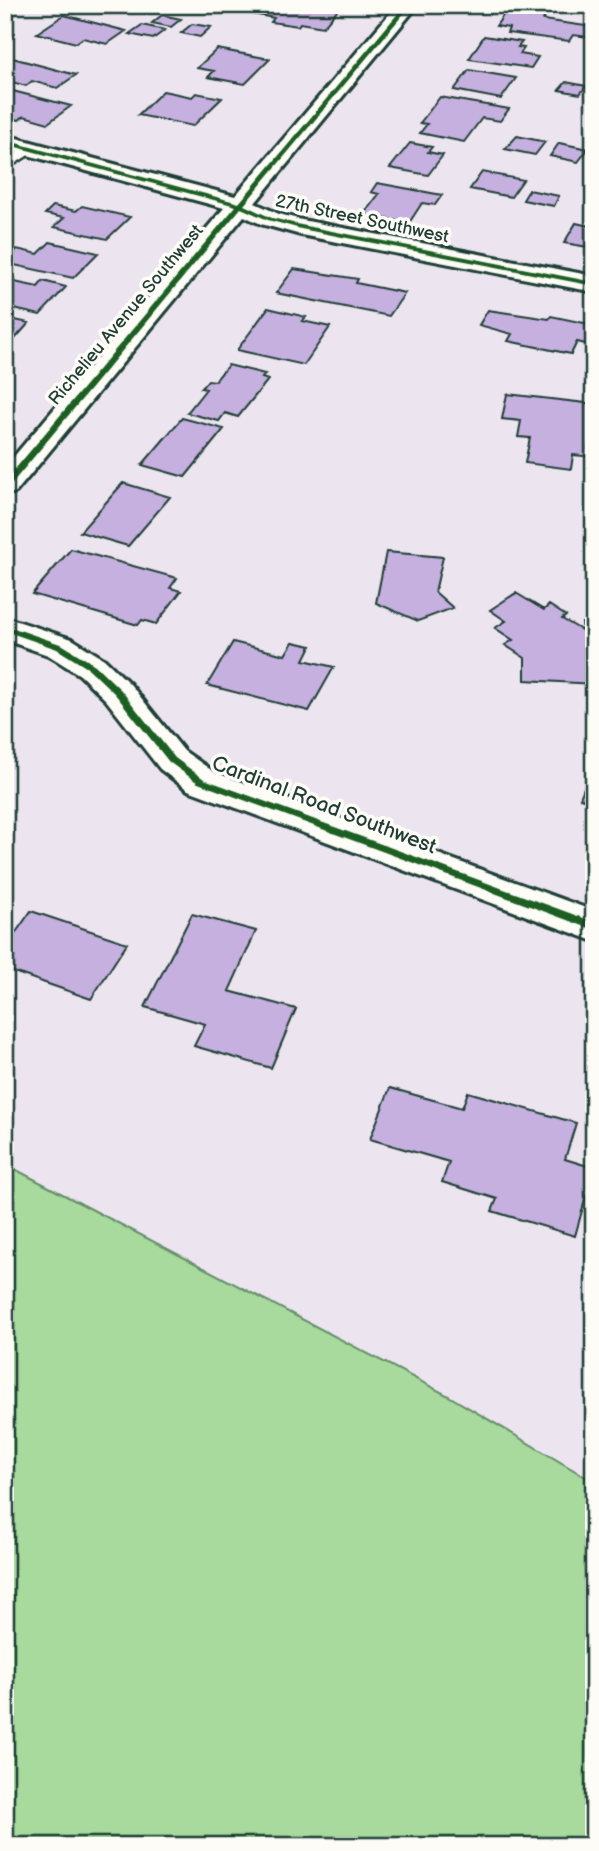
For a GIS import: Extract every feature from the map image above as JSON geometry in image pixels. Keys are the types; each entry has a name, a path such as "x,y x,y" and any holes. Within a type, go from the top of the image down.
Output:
{"street":[{"name":"Richelieu Avenue Southwest","path":"5,486 408,5"},
{"name":"27th Street Southwest","path":"5,142 240,205 270,219 301,227 594,284"},
{"name":"Cardinal Road Southwest","path":"5,628 60,647 92,667 118,692 172,760 201,781 594,926"}],"lane":[{"path":"5,166 30,148"}],"green space":[{"path":"5,1164 447,1395 594,1482 594,1846 5,1846"}],"building":[{"path":"262,5 319,5 339,8 323,27 271,22 274,18 253,14"},
{"path":"508,8 547,13 543,20 593,27 588,37 573,35 569,41 507,33 509,28 496,26"},
{"path":"64,15 126,31 107,44 83,38 76,43 37,33"},
{"path":"162,15 181,19 171,27 152,23"},
{"path":"192,24 211,27 200,37 181,33"},
{"path":"142,25 165,30 153,39 129,34"},
{"path":"484,36 522,42 518,47 524,48 520,54 538,57 531,68 469,59"},
{"path":"217,49 270,59 245,84 208,77 214,71 197,68"},
{"path":"5,56 76,75 57,88 32,81 26,86 5,80"},
{"path":"469,70 516,78 501,99 454,90"},
{"path":"566,82 586,86 580,94 559,90"},
{"path":"5,89 71,106 48,123 24,116 19,120 5,117"},
{"path":"163,91 192,97 196,93 222,98 193,126 138,115"},
{"path":"440,97 509,109 500,121 482,118 464,142 420,133 427,124 420,123"},
{"path":"517,136 545,142 535,155 505,149"},
{"path":"410,143 432,147 428,152 443,155 428,175 390,168"},
{"path":"559,143 588,149 578,162 550,156"},
{"path":"482,172 523,180 511,197 470,189"},
{"path":"377,183 442,195 435,205 422,203 409,223 363,215 379,194 371,192"},
{"path":"529,190 559,196 554,206 523,200"},
{"path":"53,206 76,211 82,206 130,217 107,239 54,227 64,218 45,214"},
{"path":"576,223 594,227 594,248 564,243"},
{"path":"50,242 98,253 73,278 5,263 17,249 38,254"},
{"path":"294,269 358,279 356,283 405,293 389,316 276,293"},
{"path":"5,280 38,287 43,281 66,287 40,315 5,307"},
{"path":"268,308 306,317 302,321 330,327 304,365 237,350"},
{"path":"488,310 549,319 551,316 594,325 594,346 577,342 571,354 508,341 512,334 479,325"},
{"path":"5,319 29,323 5,350"},
{"path":"228,365 265,374 262,378 268,380 238,417 225,413 219,421 187,413 206,389 201,388 208,380 215,381"},
{"path":"507,394 594,404 591,433 594,433 594,442 589,441 588,449 594,449 594,457 573,455 571,469 525,463 530,438 518,437 521,421 502,419"},
{"path":"182,418 224,429 185,477 142,465"},
{"path":"123,483 170,497 128,546 80,532"},
{"path":"71,549 177,578 170,588 181,591 156,624 142,620 138,625 32,594"},
{"path":"386,552 443,557 435,592 453,608 418,621 376,603"},
{"path":"516,593 544,610 549,605 566,616 562,619 583,631 582,623 594,623 594,684 525,680 525,658 505,645 513,640 495,628 506,621 490,610"},
{"path":"233,642 285,655 293,642 311,646 304,660 334,667 309,711 207,685"},
{"path":"594,762 594,802 580,798"},
{"path":"31,911 127,943 91,999 5,969 5,948"},
{"path":"192,914 256,931 229,991 296,1009 271,1068 194,1046 205,1024 145,1007"},
{"path":"390,1088 462,1108 468,1092 576,1123 565,1159 594,1168 575,1236 492,1211 497,1199 442,1182 449,1162 370,1139"}],"cycle path":[{"path":"5,486 408,5"},
{"path":"5,142 240,205 270,219 301,227 594,284"},
{"path":"5,628 60,647 92,667 118,692 172,760 201,781 594,926"}]}
